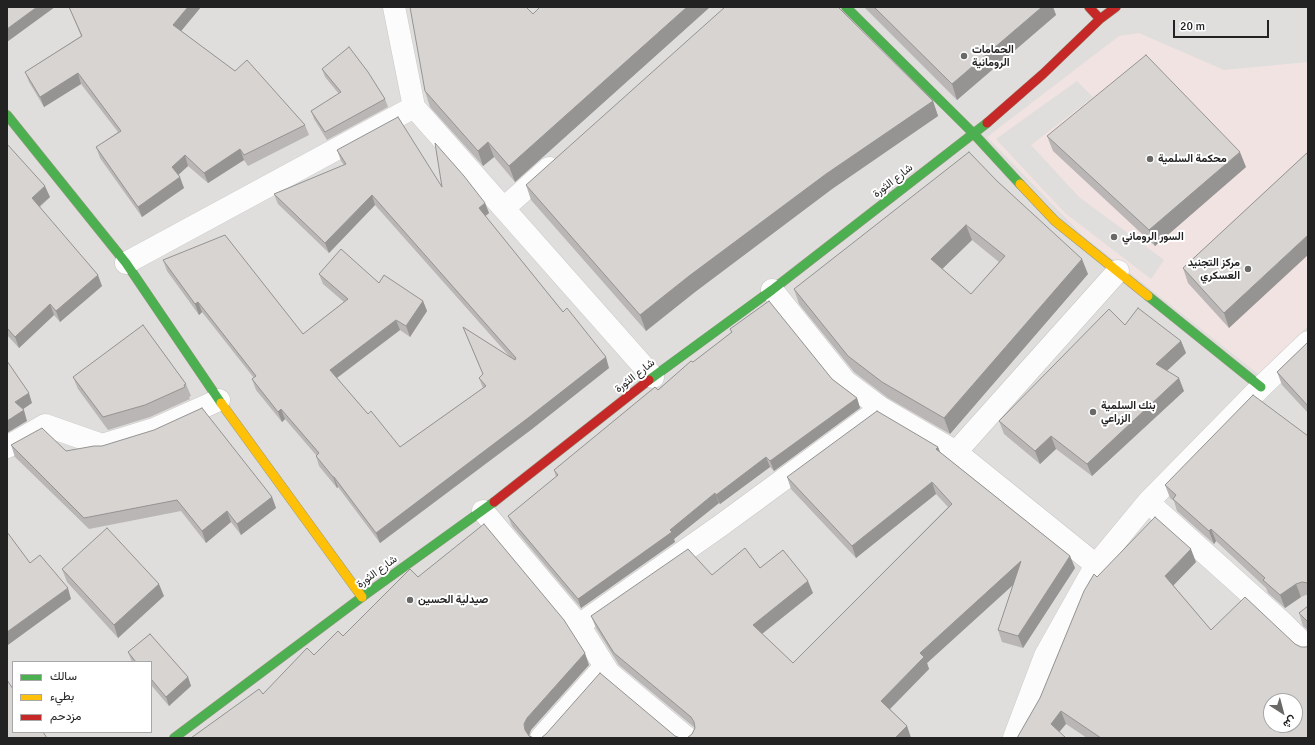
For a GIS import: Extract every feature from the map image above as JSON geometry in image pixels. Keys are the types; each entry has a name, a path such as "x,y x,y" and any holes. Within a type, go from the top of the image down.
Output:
{"main road":[{"path":"846,7 974,134 1055,221 1261,387"},
{"path":"1089,7 1100,19"},
{"name":"شارع الثورة","path":"174,738 362,597 482,511 653,377 772,290 974,134 1043,74 1100,19 1116,7"},
{"path":"7,115 126,263 219,400 362,597"}],"street":[{"path":"394,7 414,107 653,377"},
{"path":"126,263 414,107"},
{"path":"504,208 563,155"},
{"path":"956,452 1118,271"},
{"path":"772,290 845,381 881,408 956,452 1096,565"},
{"path":"1014,738 1045,656 1096,565 1148,502 1261,387 1308,342"},
{"path":"7,447 45,425 102,445 154,429 219,400"},
{"path":"579,625 720,526 881,408"},
{"path":"1148,502 1284,624 1308,648"},
{"path":"482,511 579,625 609,673 687,738"},
{"path":"1284,624 1302,611"},
{"path":"541,738 604,667"}],"shaded area":[{"path":"7,7 1308,7 1308,738 7,738"},
{"path":"1139,33 1224,70 1308,62 1308,326 1258,374 1082,235 987,137 1119,36","holes":["1077,81 1093,97 1031,145 1079,197 1164,260 1151,279 1065,213 996,139"]}],"building":[{"path":"7,7 37,7 7,29"},
{"path":"69,7 188,7 173,25 235,71 247,60 305,125 244,155 240,149 204,173 185,155 172,167 180,177 138,207 96,147 121,131 78,73 40,97 25,72 82,36"},
{"path":"410,7 526,7 533,14 540,7 687,7 509,166 488,142 478,151 425,91"},
{"path":"725,7 838,7 933,101 826,174 689,276 640,315 526,185"},
{"name":"الحمامات الرومانية","path":"874,7 1042,7 952,84"},
{"path":"349,47 368,72 385,99 325,132 311,111 341,92 322,69"},
{"name":"محكمة السلمية","path":"1146,55 1240,152 1149,230 1047,136"},
{"path":"398,117 442,187 435,143 485,203 479,208 563,312 567,308 606,357 376,533 334,477 316,456 319,453 281,409 278,412 252,379 256,376 198,302 195,304 163,260 225,235 303,334 348,299 319,274 341,249 379,283 384,275 423,301 406,326 396,320 330,370 368,414 371,411 400,447 486,386 479,378 483,374 463,327 515,360 516,358 372,195 325,243 274,194 346,164 337,150"},
{"path":"7,144 45,186 32,198 98,275 56,311 50,304 15,337 7,328"},
{"path":"969,152 997,181 1082,259 944,418 882,382 848,356 794,289","holes":["966,225 1005,256 971,294 931,259"]},
{"path":"1308,152 1308,235 1224,313 1183,268"},
{"path":"769,301 832,379 857,398 770,461 766,457 716,495 715,493 670,530 672,532 578,599 508,516 558,475 554,470 655,387 658,390 691,361 693,362 732,332 730,329"},
{"name":"بنك السلمية الزراعي","path":"1138,308 1181,341 1156,364 1179,378 1087,464 1051,436 1035,451 999,421 1109,309 1125,325"},
{"path":"143,325 186,384 184,385 185,387 145,405 103,417 73,377"},
{"path":"1308,342 1308,406 1277,372"},
{"path":"7,361 29,393 15,402 24,410 7,421"},
{"path":"1253,395 1308,436 1308,583 1302,582 1296,584 1280,595 1263,580 1265,578 1211,529 1209,531 1173,499 1176,495 1165,485"},
{"path":"202,408 272,497 237,524 227,511 202,531 177,500 84,518 11,445 42,428 66,451 102,446 154,430"},
{"path":"877,411 938,447 936,449 1070,556 1018,636 998,630 1021,561 920,653 924,657 881,701 907,726 895,738 687,738 692,734 695,728 691,717 614,653 591,616 688,549 712,575 745,548 760,568 783,550 808,581 753,625 793,663 952,504 932,482 852,546 787,477"},
{"path":"1155,517 1191,549 1165,576 1211,630 1245,597 1295,644 1301,647 1308,646 1308,738 1101,738 1061,711 1051,724 1066,738 1017,738 1040,698 1084,591 1094,574 1097,577"},
{"path":"484,524 564,620 585,653 527,718 524,724 525,730 529,736 534,738 191,738 259,689 263,694 307,648 314,655 338,631 343,636 410,569 418,577"},
{"path":"107,528 159,584 114,625 62,569"},
{"path":"7,532 30,563 40,555 68,588 7,632"},
{"path":"1308,606 1308,622 1299,613"},
{"path":"150,634 188,677 166,697 152,680 152,661 135,661 128,652"},
{"path":"600,673 675,736 680,738 541,738"},
{"path":"7,680 12,688 12,733 44,733 47,738 7,738"}],"traffic: fast":[{"path":"846,7 974,134 1020,184"},
{"path":"7,115 126,263 221,403"},
{"path":"649,380 772,290 987,123"},
{"path":"1148,296 1261,387"},
{"path":"174,738 362,597 494,502"}],"traffic: slow":[{"path":"1020,184 1055,221 1148,296"},
{"path":"221,403 362,597"}],"traffic: jam":[{"path":"1089,7 1100,19 1116,7"},
{"path":"987,123 1043,74 1100,19"},
{"path":"494,502 649,380"}],"place":[{"name":"الحمامات الرومانية","path":"964,56"},
{"name":"محكمة السلمية","path":"1150,159"},
{"name":"السور الروماني","path":"1114,237"},
{"name":"مركز التجنيد العسكري","path":"1248,269"},
{"name":"بنك السلمية الزراعي","path":"1093,412"},
{"name":"صيدلية الحسين","path":"410,600"}]}
